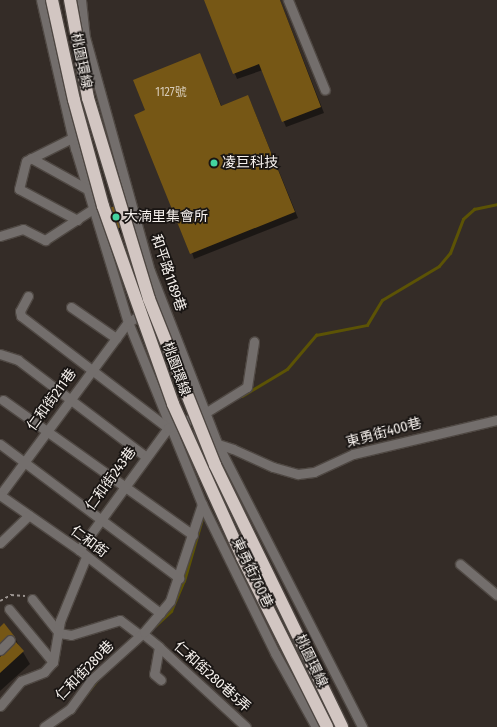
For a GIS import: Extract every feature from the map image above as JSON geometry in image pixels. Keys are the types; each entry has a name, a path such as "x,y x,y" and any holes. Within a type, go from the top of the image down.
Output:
{"highway":[{"name":"桃園環線","path":"52,0 74,100 103,206 173,404 242,557 326,727"},
{"name":"桃園環線","path":"70,0 88,98 149,299 215,465 342,727"}],"street":[{"path":"42,0 72,138 87,189 128,322 168,428"},
{"name":"和平路1189巷","path":"81,0 85,37 150,271 218,445 337,684 362,727"},
{"path":"288,0 325,90"},
{"path":"72,138 31,158 20,172 19,189 77,220"},
{"path":"31,158 87,189"},
{"path":"0,236 23,230 45,240 93,209"},
{"path":"28,296 20,311 22,316 168,428"},
{"path":"128,322 163,303"},
{"path":"72,307 116,338"},
{"name":"仁和街211巷","path":"0,495 128,322"},
{"path":"168,428 206,413 247,387 254,342"},
{"path":"0,354 18,360 145,456"},
{"path":"3,400 122,487 193,535"},
{"name":"東勇街400巷","path":"168,428 298,474 314,472 353,454 497,420"},
{"name":"仁和街243巷","path":"79,550 99,518 145,456 168,428"},
{"name":"東勇街760巷","path":"168,428 202,504 302,703 316,727"},
{"path":"0,444 179,578"},
{"name":"仁和街","path":"0,495 79,550 86,557 160,613"},
{"name":"仁和街280巷","path":"44,727 70,708 96,676 141,634 170,601 179,578 202,504"},
{"path":"0,543 29,515"},
{"path":"0,706 21,681 44,672 53,662 67,598 86,557"},
{"path":"460,564 497,595"},
{"path":"32,599 59,633"},
{"path":"9,609 53,662"},
{"name":"仁和街280巷5弄","path":"59,633 71,635 120,620 159,647 246,727"},
{"path":"0,650 10,640"},
{"path":"159,647 154,674 161,680"},
{"path":"302,703 337,684"}],"path":[{"path":"0,601 11,595 32,599"}],"building":[{"path":"204,0 280,0 321,107 282,122 259,64 233,74"},
{"name":"凌巨科技","path":"200,53 221,106 248,95 295,212 190,254 134,115 145,110 133,80"},
{"name":"大湳里集會所","path":"126,203 132,224 106,232 100,210"},
{"path":"4,623 15,637 0,649 0,627"},
{"path":"16,642 24,651 0,673 0,657"}],"waterway":[{"path":"242,396 287,369 316,335 367,325 382,300 439,266 450,253 463,219 474,209 497,204"},
{"path":"155,626 171,611 184,581 202,519"},
{"path":"76,707 97,680"}],"place":[{"name":"凌巨科技","path":"214,163"},
{"name":"大湳里集會所","path":"116,217"}]}
